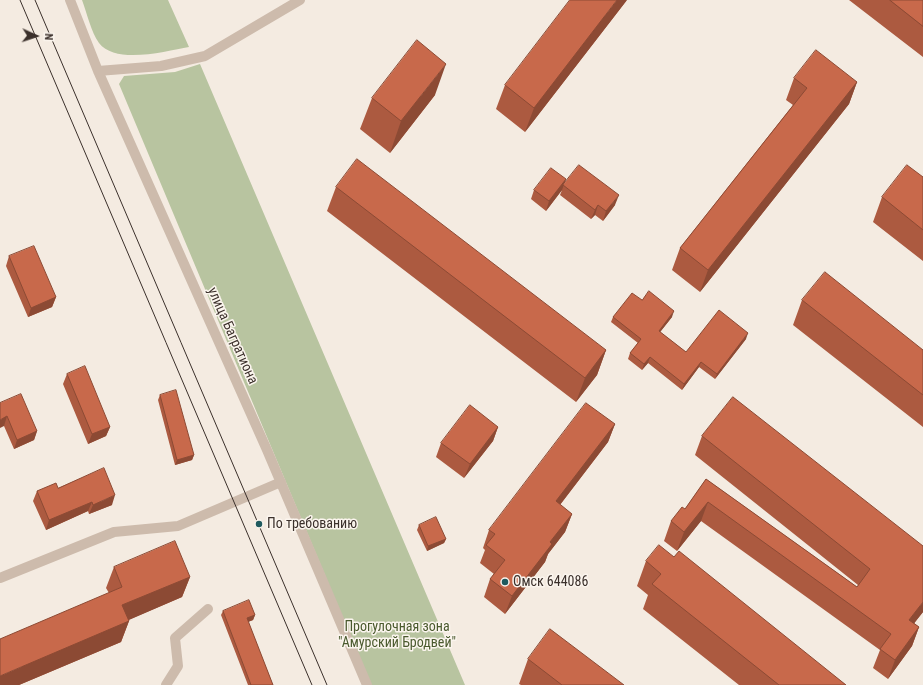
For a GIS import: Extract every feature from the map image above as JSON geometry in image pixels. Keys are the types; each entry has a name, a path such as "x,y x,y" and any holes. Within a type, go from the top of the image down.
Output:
{"street":[{"name":"улица Багратиона","path":"70,0 98,72 281,482 367,685"},
{"path":"98,72 167,65 204,56 300,0"},
{"path":"0,578 114,532 178,526 281,482"},
{"path":"166,685 178,666 175,638 208,609"}],"green space":[{"path":"82,0 168,0 189,47 142,55 129,55 107,50 96,39"},
{"name":"Прогулочная зона \"Амурский Бродвей\"","path":"200,64 465,685 371,685 119,84 124,76 175,72"}],"building":[{"path":"570,0 617,0 534,108 505,85"},
{"path":"890,0 923,0 923,26"},
{"path":"417,40 446,64 401,121 372,98"},
{"path":"816,50 857,82 708,270 680,248 807,88 794,78"},
{"path":"357,159 606,350 585,378 336,187"},
{"path":"579,165 619,195 606,211 598,205 595,210 563,185"},
{"path":"907,165 923,177 923,230 882,197"},
{"path":"551,168 566,179 549,201 534,190"},
{"path":"34,246 56,297 31,308 9,256"},
{"path":"825,272 923,350 923,395 802,300"},
{"path":"649,291 674,311 659,331 686,352 719,310 748,333 717,374 701,362 684,384 650,357 644,364 630,353 641,339 613,317 632,293 642,300"},
{"path":"85,366 110,427 92,434 67,374"},
{"path":"176,390 194,455 177,460 160,395"},
{"path":"21,394 37,431 17,440 7,416 0,420 0,403"},
{"path":"733,397 923,546 923,602 909,620 919,627 895,660 880,649 891,634 708,502 684,532 671,521 682,507 685,509 706,479 857,587 870,569 702,436"},
{"path":"586,403 615,424 556,501 572,514 550,542 552,544 512,596 490,579 505,560 486,545 495,534 489,530"},
{"path":"470,405 498,427 470,464 441,443"},
{"path":"104,468 115,495 93,505 92,502 49,520 37,491 56,483 58,488"},
{"path":"436,517 446,539 428,546 419,525"},
{"path":"175,541 190,577 122,605 129,621 0,676 0,639 122,587 114,567"},
{"path":"659,545 674,557 679,551 846,685 779,685 652,584 661,574 646,561"},
{"path":"249,600 255,615 247,618 273,685 251,685 223,611"},
{"path":"550,629 624,685 562,685 528,659"}],"tram line":[{"path":"20,0 312,685"},
{"path":"35,0 327,685"}],"place":[{"name":"По требованию","path":"259,524"},
{"name":"Омск 644086","path":"505,582"}]}
